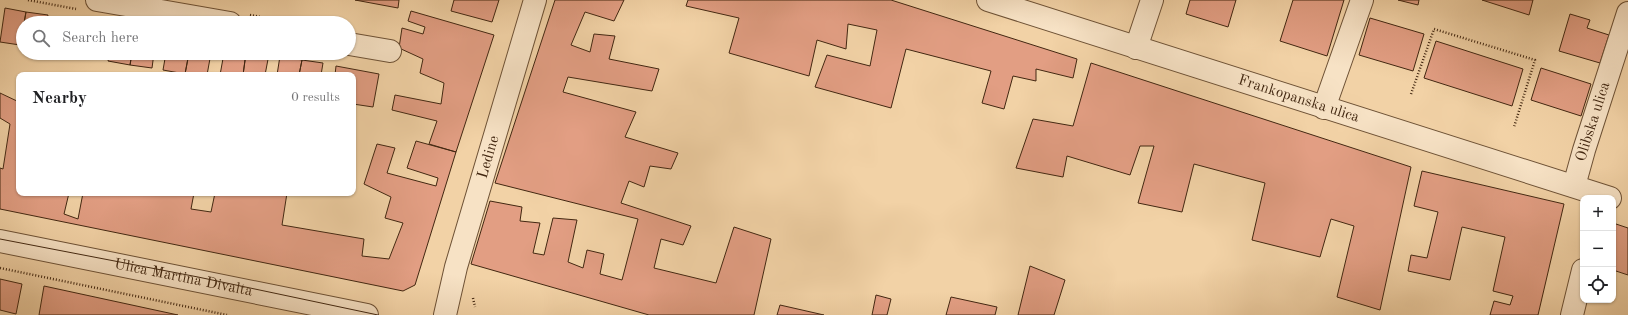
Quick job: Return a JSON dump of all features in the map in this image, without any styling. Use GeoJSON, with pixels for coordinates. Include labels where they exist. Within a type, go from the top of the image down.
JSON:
{"type":"FeatureCollection","features":[{"type":"Feature","properties":{"kind":"street"},"geometry":{"type":"LineString","coordinates":[[97,0],[190,16]]}},
{"type":"Feature","properties":{"kind":"street","name":"Ledine"},"geometry":{"type":"LineString","coordinates":[[445,315],[456,267],[535,0]]}},
{"type":"Feature","properties":{"kind":"street","name":"Frankopanska ulica"},"geometry":{"type":"LineString","coordinates":[[988,0],[1600,195]]}},
{"type":"Feature","properties":{"kind":"street"},"geometry":{"type":"LineString","coordinates":[[1136,48],[1152,0]]}},
{"type":"Feature","properties":{"kind":"street"},"geometry":{"type":"LineString","coordinates":[[1324,108],[1362,0]]}},
{"type":"Feature","properties":{"kind":"street","name":"Olibska ulica"},"geometry":{"type":"LineString","coordinates":[[1574,186],[1628,13]]}},
{"type":"Feature","properties":{"kind":"street"},"geometry":{"type":"LineString","coordinates":[[356,45],[390,51]]}},
{"type":"Feature","properties":{"kind":"street","name":"Frankopanska ulica"},"geometry":{"type":"LineString","coordinates":[[1616,200],[1628,203]]}},
{"type":"Feature","properties":{"kind":"street","name":"Ulica Martina Divalta"},"geometry":{"type":"LineString","coordinates":[[0,241],[367,315]]}},
{"type":"Feature","properties":{"kind":"street"},"geometry":{"type":"LineString","coordinates":[[1572,315],[1580,282]]}},
{"type":"Feature","properties":{"kind":"path"},"geometry":{"type":"LineString","coordinates":[[1411,94],[1434,29],[1535,60],[1514,127]]}},
{"type":"Feature","properties":{"kind":"path"},"geometry":{"type":"LineString","coordinates":[[0,268],[227,315]]}},
{"type":"Feature","properties":{"kind":"building"},"geometry":{"type":"Polygon","coordinates":[[[355,0],[399,0],[398,8],[355,0]]]}},
{"type":"Feature","properties":{"kind":"building"},"geometry":{"type":"Polygon","coordinates":[[[454,0],[499,0],[492,22],[451,11],[454,0]]]}},
{"type":"Feature","properties":{"kind":"building"},"geometry":{"type":"Polygon","coordinates":[[[555,0],[624,0],[614,21],[585,12],[571,45],[590,52],[594,34],[615,36],[609,59],[659,69],[652,91],[568,77],[563,92],[636,112],[625,137],[678,153],[671,169],[650,166],[644,187],[629,181],[621,203],[691,226],[683,245],[661,239],[654,268],[716,283],[734,227],[771,239],[754,315],[649,315],[471,264],[490,201],[522,207],[520,221],[540,223],[533,253],[544,255],[553,218],[577,220],[568,262],[583,268],[587,250],[604,254],[600,274],[622,280],[638,219],[495,183],[555,0]]]}},
{"type":"Feature","properties":{"kind":"building"},"geometry":{"type":"Polygon","coordinates":[[[688,0],[891,0],[1077,59],[1073,78],[1036,69],[1036,81],[1013,76],[1004,109],[982,103],[991,71],[906,49],[891,108],[815,87],[827,55],[870,66],[877,30],[848,24],[846,49],[817,40],[809,76],[729,53],[739,18],[686,6],[688,0]]]}},
{"type":"Feature","properties":{"kind":"building"},"geometry":{"type":"Polygon","coordinates":[[[1190,0],[1236,0],[1228,27],[1186,14],[1190,0]]]}},
{"type":"Feature","properties":{"kind":"building"},"geometry":{"type":"Polygon","coordinates":[[[1293,0],[1344,0],[1327,56],[1280,41],[1293,0]]]}},
{"type":"Feature","properties":{"kind":"building"},"geometry":{"type":"Polygon","coordinates":[[[1398,0],[1419,0],[1418,5],[1398,0]]]}},
{"type":"Feature","properties":{"kind":"building"},"geometry":{"type":"Polygon","coordinates":[[[1482,0],[1533,0],[1529,15],[1482,0]]]}},
{"type":"Feature","properties":{"kind":"building"},"geometry":{"type":"Polygon","coordinates":[[[5,8],[26,12],[25,16],[16,16],[16,44],[0,42],[5,8]]]}},
{"type":"Feature","properties":{"kind":"building"},"geometry":{"type":"Polygon","coordinates":[[[411,11],[494,35],[456,152],[429,144],[437,121],[392,110],[395,95],[441,104],[444,83],[420,73],[423,59],[399,48],[402,28],[423,34],[425,27],[408,21],[411,11]]]}},
{"type":"Feature","properties":{"kind":"building"},"geometry":{"type":"Polygon","coordinates":[[[26,12],[48,15],[48,16],[25,16],[26,12]]]}},
{"type":"Feature","properties":{"kind":"building"},"geometry":{"type":"Polygon","coordinates":[[[1570,14],[1590,20],[1587,28],[1609,35],[1600,63],[1559,51],[1570,14]]]}},
{"type":"Feature","properties":{"kind":"building"},"geometry":{"type":"Polygon","coordinates":[[[1370,18],[1424,34],[1413,71],[1359,55],[1370,18]]]}},
{"type":"Feature","properties":{"kind":"building"},"geometry":{"type":"Polygon","coordinates":[[[1436,41],[1523,69],[1512,106],[1424,78],[1436,41]]]}},
{"type":"Feature","properties":{"kind":"building"},"geometry":{"type":"Polygon","coordinates":[[[108,60],[131,60],[130,65],[108,60]]]}},
{"type":"Feature","properties":{"kind":"building"},"geometry":{"type":"Polygon","coordinates":[[[131,60],[153,60],[152,68],[130,65],[131,60]]]}},
{"type":"Feature","properties":{"kind":"building"},"geometry":{"type":"Polygon","coordinates":[[[165,60],[188,60],[185,72],[163,70],[165,60]]]}},
{"type":"Feature","properties":{"kind":"building"},"geometry":{"type":"Polygon","coordinates":[[[188,60],[210,60],[208,72],[185,72],[188,60]]]}},
{"type":"Feature","properties":{"kind":"building"},"geometry":{"type":"Polygon","coordinates":[[[223,60],[245,60],[243,72],[221,72],[223,60]]]}},
{"type":"Feature","properties":{"kind":"building"},"geometry":{"type":"Polygon","coordinates":[[[245,60],[268,60],[266,72],[243,72],[245,60]]]}},
{"type":"Feature","properties":{"kind":"building"},"geometry":{"type":"Polygon","coordinates":[[[279,60],[302,60],[300,72],[277,72],[279,60]]]}},
{"type":"Feature","properties":{"kind":"building"},"geometry":{"type":"Polygon","coordinates":[[[302,60],[323,63],[322,72],[300,72],[302,60]]]}},
{"type":"Feature","properties":{"kind":"building"},"geometry":{"type":"Polygon","coordinates":[[[1091,63],[1411,167],[1380,310],[1337,297],[1354,226],[1331,219],[1320,257],[1252,240],[1265,183],[1194,164],[1182,212],[1138,203],[1154,146],[1140,146],[1130,175],[1067,156],[1063,177],[1016,168],[1033,119],[1073,126],[1091,63]]]}},
{"type":"Feature","properties":{"kind":"building"},"geometry":{"type":"Polygon","coordinates":[[[336,66],[379,74],[373,107],[356,104],[356,72],[335,72],[336,66]]]}},
{"type":"Feature","properties":{"kind":"building"},"geometry":{"type":"Polygon","coordinates":[[[1541,68],[1591,84],[1581,116],[1531,100],[1541,68]]]}},
{"type":"Feature","properties":{"kind":"building"},"geometry":{"type":"Polygon","coordinates":[[[0,93],[16,101],[16,196],[68,196],[64,214],[78,219],[82,196],[193,196],[191,209],[211,212],[214,196],[287,196],[282,225],[364,239],[362,256],[389,259],[403,223],[385,218],[391,197],[364,184],[377,144],[395,148],[387,173],[436,186],[438,178],[407,168],[416,141],[456,152],[415,285],[403,291],[0,209],[0,168],[3,169],[10,124],[0,118],[0,93]]]}},
{"type":"Feature","properties":{"kind":"building"},"geometry":{"type":"Polygon","coordinates":[[[1422,171],[1564,204],[1538,315],[1490,315],[1494,301],[1510,305],[1513,296],[1493,291],[1505,237],[1462,227],[1450,280],[1408,271],[1411,255],[1427,258],[1438,212],[1414,206],[1422,171]]]}},
{"type":"Feature","properties":{"kind":"building"},"geometry":{"type":"Polygon","coordinates":[[[1616,224],[1628,228],[1628,275],[1616,271],[1616,224]]]}},
{"type":"Feature","properties":{"kind":"building"},"geometry":{"type":"Polygon","coordinates":[[[1030,266],[1065,280],[1054,315],[1018,315],[1030,266]]]}},
{"type":"Feature","properties":{"kind":"building"},"geometry":{"type":"Polygon","coordinates":[[[0,279],[22,284],[16,314],[0,310],[0,279]]]}},
{"type":"Feature","properties":{"kind":"building"},"geometry":{"type":"Polygon","coordinates":[[[44,286],[178,315],[39,315],[44,286]]]}},
{"type":"Feature","properties":{"kind":"building"},"geometry":{"type":"Polygon","coordinates":[[[876,295],[891,299],[887,315],[872,315],[876,295]]]}},
{"type":"Feature","properties":{"kind":"building"},"geometry":{"type":"Polygon","coordinates":[[[951,297],[997,307],[995,315],[946,315],[951,297]]]}},
{"type":"Feature","properties":{"kind":"building"},"geometry":{"type":"Polygon","coordinates":[[[780,305],[824,315],[777,315],[780,305]]]}},
{"type":"Feature","properties":{"kind":"tram line"},"geometry":{"type":"LineString","coordinates":[[0,239],[198,277],[378,315]]}}]}
